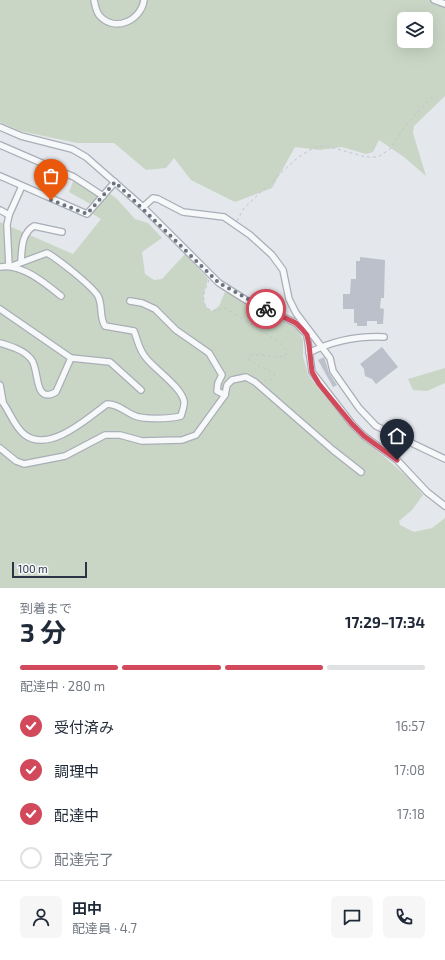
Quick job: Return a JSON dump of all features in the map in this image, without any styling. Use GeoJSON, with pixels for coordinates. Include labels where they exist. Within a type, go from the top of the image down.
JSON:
{"type":"FeatureCollection","features":[{"type":"Feature","properties":{"kind":"street"},"geometry":{"type":"LineString","coordinates":[[94,0],[98,15],[109,22],[121,24],[129,22],[138,15],[144,0]]}},
{"type":"Feature","properties":{"kind":"street"},"geometry":{"type":"LineString","coordinates":[[434,0],[445,4]]}},
{"type":"Feature","properties":{"kind":"street"},"geometry":{"type":"LineString","coordinates":[[0,127],[21,136],[72,149],[86,156],[115,182],[211,276],[226,288],[296,323],[307,335],[312,372],[352,424],[364,436],[397,460],[426,492],[445,506]]}},
{"type":"Feature","properties":{"kind":"street"},"geometry":{"type":"LineString","coordinates":[[0,145],[74,177],[103,196]]}},
{"type":"Feature","properties":{"kind":"street"},"geometry":{"type":"LineString","coordinates":[[0,176],[87,214],[115,182]]}},
{"type":"Feature","properties":{"kind":"street"},"geometry":{"type":"LineString","coordinates":[[11,266],[7,225],[9,214],[22,186]]}},
{"type":"Feature","properties":{"kind":"street"},"geometry":{"type":"LineString","coordinates":[[142,208],[153,198],[158,199],[183,212],[224,217],[250,235],[278,262],[283,270],[289,299],[296,313],[330,358],[334,371],[344,388],[376,426],[445,459]]}},
{"type":"Feature","properties":{"kind":"street"},"geometry":{"type":"LineString","coordinates":[[0,210],[9,214]]}},
{"type":"Feature","properties":{"kind":"street"},"geometry":{"type":"LineString","coordinates":[[21,262],[22,246],[28,229],[34,226],[62,232]]}},
{"type":"Feature","properties":{"kind":"street"},"geometry":{"type":"LineString","coordinates":[[0,267],[11,266],[47,253],[58,259],[98,295],[102,321],[105,326],[134,331],[140,349],[147,359],[171,382],[184,401],[184,409],[181,416],[174,418],[148,417],[134,416],[114,404],[107,404],[60,436],[44,439],[25,435],[13,421],[2,401],[0,385]]}},
{"type":"Feature","properties":{"kind":"street"},"geometry":{"type":"LineString","coordinates":[[11,266],[46,283],[61,296]]}},
{"type":"Feature","properties":{"kind":"street"},"geometry":{"type":"LineString","coordinates":[[130,301],[142,303],[155,309],[176,330],[209,353],[222,375],[218,383],[217,390],[226,395]]}},
{"type":"Feature","properties":{"kind":"street"},"geometry":{"type":"LineString","coordinates":[[0,309],[71,358],[110,362],[141,390]]}},
{"type":"Feature","properties":{"kind":"street"},"geometry":{"type":"LineString","coordinates":[[309,354],[321,347],[355,338],[384,337]]}},
{"type":"Feature","properties":{"kind":"street"},"geometry":{"type":"LineString","coordinates":[[0,343],[25,354],[32,360],[39,390],[44,394],[51,395],[56,392],[71,358]]}},
{"type":"Feature","properties":{"kind":"street"},"geometry":{"type":"LineString","coordinates":[[0,448],[16,462],[24,464],[65,456],[106,435],[120,435],[142,440],[182,440],[196,435],[226,395],[227,385],[232,380],[246,377],[255,382],[333,450],[361,472]]}},
{"type":"Feature","properties":{"kind":"path"},"geometry":{"type":"LineString","coordinates":[[235,224],[244,208],[296,159],[316,147],[326,146],[366,157],[378,157],[390,149],[406,126],[435,93]]}},
{"type":"Feature","properties":{"kind":"path"},"geometry":{"type":"LineString","coordinates":[[211,276],[203,295],[203,304],[208,309],[217,311],[224,308],[279,342],[286,349],[286,355],[281,357],[258,354],[249,356],[249,360],[254,365],[272,372],[275,375],[272,379],[255,382]]}},
{"type":"Feature","properties":{"kind":"green space"},"geometry":{"type":"Polygon","coordinates":[[[0,0],[445,0],[445,96],[414,126],[413,133],[426,176],[404,157],[379,140],[373,152],[366,154],[342,147],[320,150],[295,147],[272,188],[235,202],[191,180],[174,158],[166,168],[146,170],[114,143],[77,143],[20,131],[0,122],[0,0]]]}},
{"type":"Feature","properties":{"kind":"green space"},"geometry":{"type":"Polygon","coordinates":[[[74,179],[105,197],[109,193],[117,199],[135,219],[148,223],[162,238],[142,252],[145,274],[154,280],[162,279],[185,254],[208,279],[204,292],[204,301],[205,305],[212,311],[219,306],[225,292],[296,326],[303,340],[303,356],[308,375],[353,430],[411,480],[423,495],[412,510],[399,521],[400,525],[414,532],[432,528],[445,518],[445,588],[0,588],[0,222],[73,254],[101,219],[91,213],[96,207],[69,192],[74,179]]]}},
{"type":"Feature","properties":{"kind":"green space"},"geometry":{"type":"Polygon","coordinates":[[[445,368],[445,383],[427,391],[413,390],[408,379],[445,368]]]}},
{"type":"Feature","properties":{"kind":"building"},"geometry":{"type":"Polygon","coordinates":[[[360,257],[385,260],[384,298],[381,298],[380,308],[384,309],[383,324],[377,324],[377,321],[367,321],[367,326],[357,326],[357,323],[354,323],[354,309],[343,309],[343,294],[350,294],[351,279],[356,279],[356,261],[360,261],[360,257]]]}},
{"type":"Feature","properties":{"kind":"building"},"geometry":{"type":"Polygon","coordinates":[[[382,347],[398,367],[376,384],[372,379],[365,376],[364,369],[360,364],[382,347]]]}},
{"type":"Feature","properties":{"kind":"building"},"geometry":{"type":"Polygon","coordinates":[[[324,357],[329,373],[337,385],[333,387],[318,360],[324,357]]]}},
{"type":"Feature","properties":{"kind":"way so far"},"geometry":{"type":"LineString","coordinates":[[51,200],[87,214],[115,182],[156,220],[219,283],[246,300],[266,309]]}},
{"type":"Feature","properties":{"kind":"route"},"geometry":{"type":"LineString","coordinates":[[266,309],[296,323],[302,329],[307,335],[312,372],[319,384],[352,424],[364,436],[397,460]]}}]}
